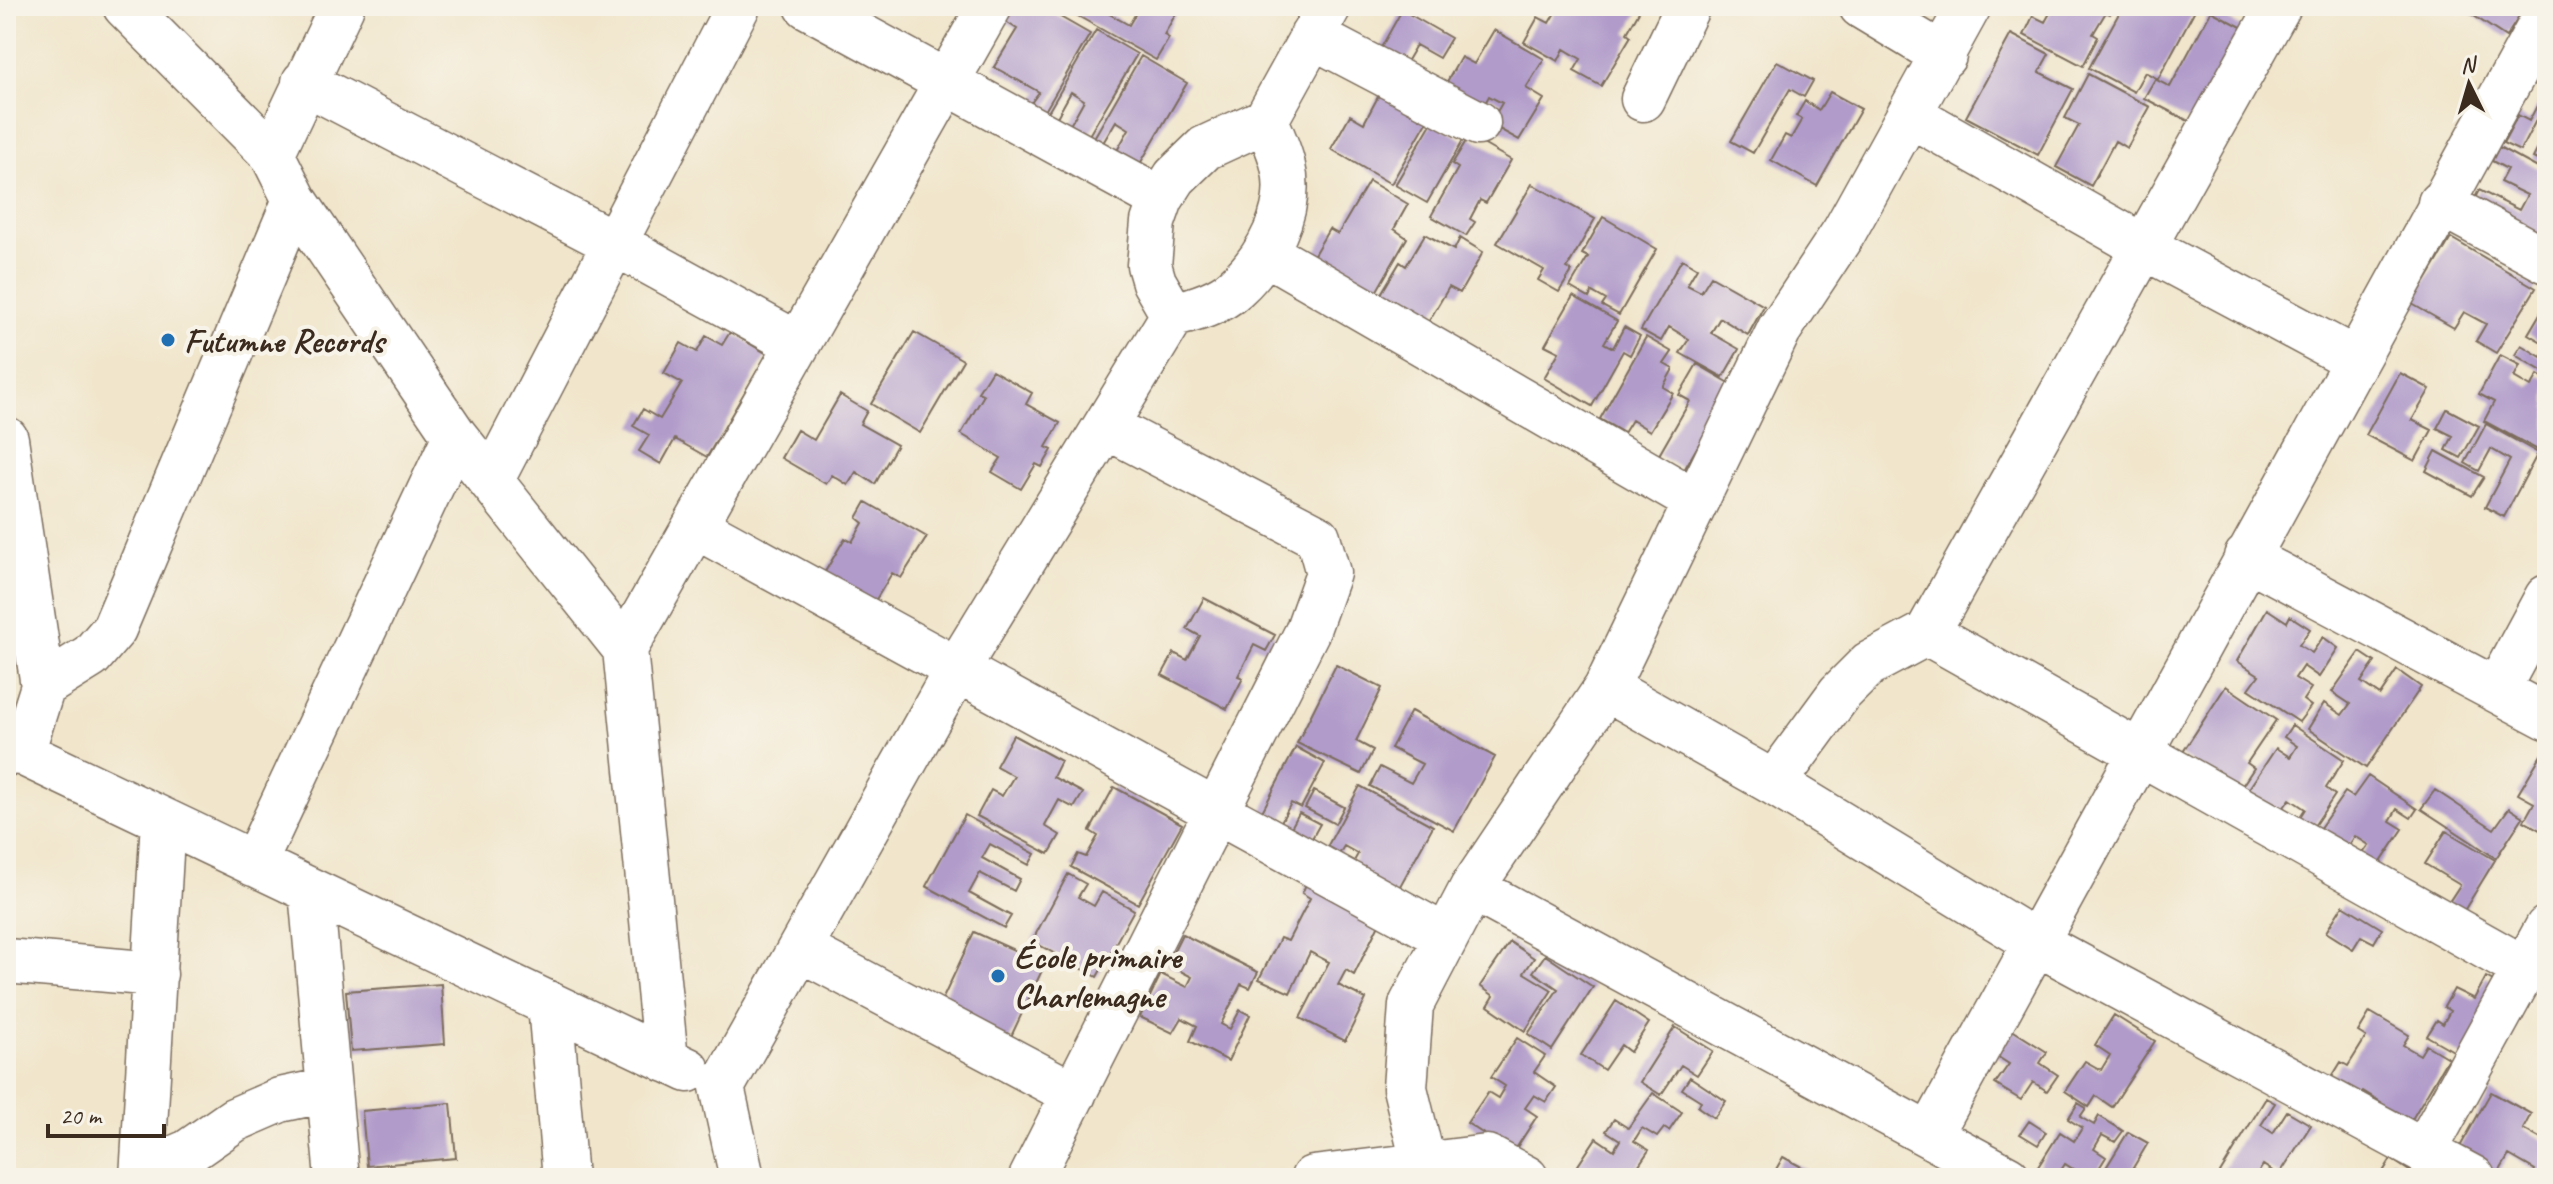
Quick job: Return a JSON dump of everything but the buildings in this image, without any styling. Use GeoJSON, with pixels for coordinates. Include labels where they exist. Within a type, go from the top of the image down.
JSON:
{"type":"FeatureCollection","features":[{"type":"Feature","properties":{"kind":"street"},"geometry":{"type":"LineString","coordinates":[[125,6],[272,154],[295,200],[455,436],[625,649],[666,1060]]}},
{"type":"Feature","properties":{"kind":"street"},"geometry":{"type":"LineString","coordinates":[[272,154],[342,6]]}},
{"type":"Feature","properties":{"kind":"street"},"geometry":{"type":"LineString","coordinates":[[491,481],[738,6]]}},
{"type":"Feature","properties":{"kind":"street"},"geometry":{"type":"LineString","coordinates":[[807,6],[1161,199]]}},
{"type":"Feature","properties":{"kind":"street"},"geometry":{"type":"LineString","coordinates":[[625,649],[990,6]]}},
{"type":"Feature","properties":{"kind":"street"},"geometry":{"type":"LineString","coordinates":[[1643,99],[1688,6]]}},
{"type":"Feature","properties":{"kind":"street"},"geometry":{"type":"LineString","coordinates":[[1861,6],[1944,56]]}},
{"type":"Feature","properties":{"kind":"street"},"geometry":{"type":"LineString","coordinates":[[1425,1171],[1405,1088],[1411,1005],[1472,888],[1606,688],[1779,330],[1844,232],[1969,6]]}},
{"type":"Feature","properties":{"kind":"street"},"geometry":{"type":"LineString","coordinates":[[1774,783],[1849,683],[1869,664],[1927,633],[2144,247],[2263,11]]}},
{"type":"Feature","properties":{"kind":"street"},"geometry":{"type":"LineString","coordinates":[[1930,1135],[2547,13]]}},
{"type":"Feature","properties":{"kind":"street"},"geometry":{"type":"LineString","coordinates":[[1173,315],[1154,282],[1149,265],[1153,222],[1161,199],[1175,177],[1205,148],[1266,120],[1320,21],[1478,123]]}},
{"type":"Feature","properties":{"kind":"street"},"geometry":{"type":"LineString","coordinates":[[304,82],[616,244],[798,344]]}},
{"type":"Feature","properties":{"kind":"street"},"geometry":{"type":"LineString","coordinates":[[1909,114],[2144,247],[2354,359]]}},
{"type":"Feature","properties":{"kind":"street"},"geometry":{"type":"LineString","coordinates":[[742,1178],[722,1087],[957,669],[1173,315],[1198,309],[1234,290],[1266,253],[1286,189],[1284,167],[1266,120]]}},
{"type":"Feature","properties":{"kind":"street"},"geometry":{"type":"LineString","coordinates":[[43,686],[91,656],[114,629],[295,200]]}},
{"type":"Feature","properties":{"kind":"street"},"geometry":{"type":"LineString","coordinates":[[2440,203],[2547,261]]}},
{"type":"Feature","properties":{"kind":"street"},"geometry":{"type":"LineString","coordinates":[[1266,253],[1695,501]]}},
{"type":"Feature","properties":{"kind":"street"},"geometry":{"type":"LineString","coordinates":[[1031,1178],[1307,632],[1328,573],[1325,553],[1318,537],[1107,427]]}},
{"type":"Feature","properties":{"kind":"street"},"geometry":{"type":"LineString","coordinates":[[254,864],[455,436]]}},
{"type":"Feature","properties":{"kind":"street"},"geometry":{"type":"LineString","coordinates":[[6,439],[43,686],[14,752],[722,1087]]}},
{"type":"Feature","properties":{"kind":"street"},"geometry":{"type":"LineString","coordinates":[[695,526],[1446,937]]}},
{"type":"Feature","properties":{"kind":"street"},"geometry":{"type":"LineString","coordinates":[[2246,557],[2547,717]]}},
{"type":"Feature","properties":{"kind":"street"},"geometry":{"type":"LineString","coordinates":[[2497,690],[2547,597]]}},
{"type":"Feature","properties":{"kind":"street"},"geometry":{"type":"LineString","coordinates":[[1927,633],[2525,969]]}},
{"type":"Feature","properties":{"kind":"street"},"geometry":{"type":"LineString","coordinates":[[1606,688],[1774,783],[2035,942],[2473,1178]]}},
{"type":"Feature","properties":{"kind":"street"},"geometry":{"type":"LineString","coordinates":[[142,1175],[163,820]]}},
{"type":"Feature","properties":{"kind":"street"},"geometry":{"type":"LineString","coordinates":[[1472,888],[2008,1178]]}},
{"type":"Feature","properties":{"kind":"street"},"geometry":{"type":"LineString","coordinates":[[311,891],[337,1178]]}},
{"type":"Feature","properties":{"kind":"street"},"geometry":{"type":"LineString","coordinates":[[2424,1152],[2547,928]]}},
{"type":"Feature","properties":{"kind":"street"},"geometry":{"type":"LineString","coordinates":[[800,949],[1074,1094]]}},
{"type":"Feature","properties":{"kind":"street"},"geometry":{"type":"LineString","coordinates":[[6,961],[155,974]]}},
{"type":"Feature","properties":{"kind":"street"},"geometry":{"type":"LineString","coordinates":[[550,1005],[565,1178]]}},
{"type":"Feature","properties":{"kind":"street"},"geometry":{"type":"LineString","coordinates":[[142,1175],[188,1152],[234,1120],[280,1100],[327,1090]]}},
{"type":"Feature","properties":{"kind":"street"},"geometry":{"type":"LineString","coordinates":[[1313,1178],[1425,1171],[1487,1157],[1526,1178]]}},
{"type":"Feature","properties":{"kind":"place","name":"Futumne Records"},"geometry":{"type":"Point","coordinates":[168,340]}},
{"type":"Feature","properties":{"kind":"place","name":"École primaire Charlemagne"},"geometry":{"type":"Point","coordinates":[998,976]}}]}
